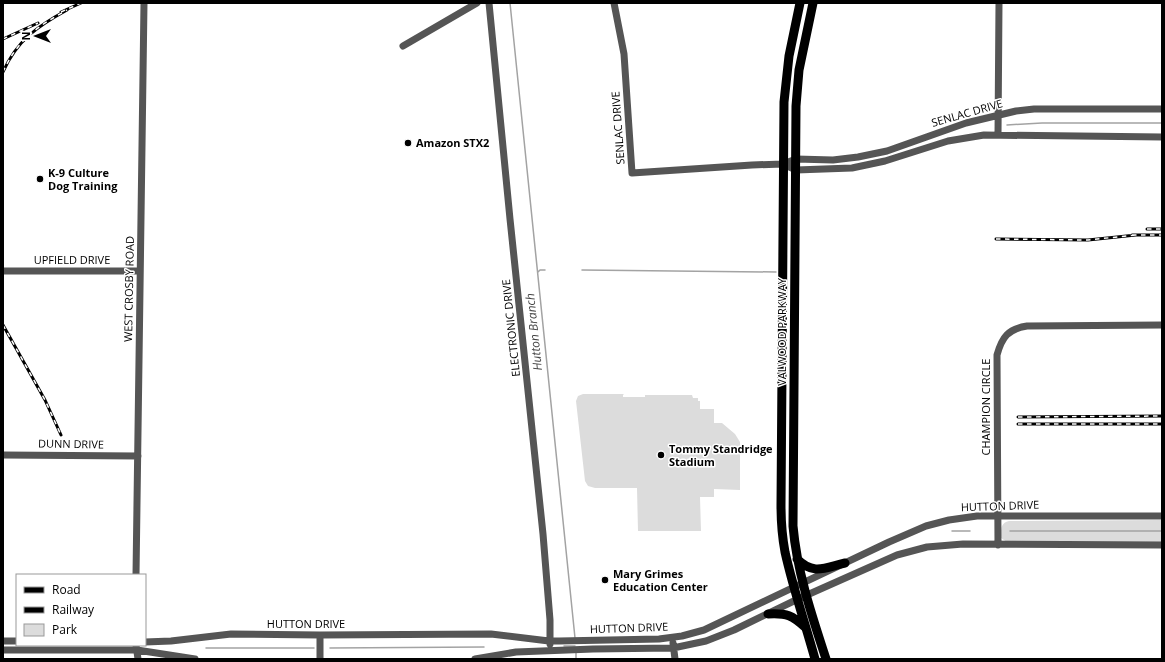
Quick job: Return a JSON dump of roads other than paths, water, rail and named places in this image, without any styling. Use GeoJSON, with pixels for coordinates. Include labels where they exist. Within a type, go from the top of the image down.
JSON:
{"type":"FeatureCollection","features":[{"type":"Feature","properties":{"kind":"main road","name":"VALWOOD PARKWAY"},"geometry":{"type":"LineString","coordinates":[[800,3],[786,78],[784,102],[781,505],[785,550],[794,587],[802,598],[826,659]]}},
{"type":"Feature","properties":{"kind":"main road","name":"VALWOOD PARKWAY"},"geometry":{"type":"LineString","coordinates":[[813,3],[801,59],[796,106],[793,526],[797,558],[803,583],[802,598],[806,629],[815,659]]}},
{"type":"Feature","properties":{"kind":"main road"},"geometry":{"type":"LineString","coordinates":[[786,78],[798,79]]}},
{"type":"Feature","properties":{"kind":"main road"},"geometry":{"type":"LineString","coordinates":[[782,281],[794,281]]}},
{"type":"Feature","properties":{"kind":"main road"},"geometry":{"type":"LineString","coordinates":[[781,429],[793,429]]}},
{"type":"Feature","properties":{"kind":"main road"},"geometry":{"type":"LineString","coordinates":[[797,558],[801,563],[809,568],[817,569],[845,563]]}},
{"type":"Feature","properties":{"kind":"main road"},"geometry":{"type":"LineString","coordinates":[[768,614],[779,613],[789,615],[797,620],[806,629]]}},
{"type":"Feature","properties":{"kind":"street","name":"WEST CROSBY ROAD"},"geometry":{"type":"LineString","coordinates":[[136,574],[144,3]]}},
{"type":"Feature","properties":{"kind":"street"},"geometry":{"type":"LineString","coordinates":[[403,46],[476,3]]}},
{"type":"Feature","properties":{"kind":"street","name":"ELECTRONIC DRIVE"},"geometry":{"type":"LineString","coordinates":[[489,3],[543,534],[550,620],[550,650]]}},
{"type":"Feature","properties":{"kind":"street","name":"SENLAC DRIVE"},"geometry":{"type":"LineString","coordinates":[[614,3],[624,54],[632,173],[758,164],[783,164],[796,159],[833,160],[858,157],[887,150],[966,123],[1016,111],[1034,109],[1162,109]]}},
{"type":"Feature","properties":{"kind":"street"},"geometry":{"type":"LineString","coordinates":[[998,135],[999,3]]}},
{"type":"Feature","properties":{"kind":"street","name":"SENLAC DRIVE"},"geometry":{"type":"LineString","coordinates":[[783,164],[796,170],[852,168],[890,160],[948,141],[984,135],[1162,137]]}},
{"type":"Feature","properties":{"kind":"street"},"geometry":{"type":"LineString","coordinates":[[887,150],[890,160]]}},
{"type":"Feature","properties":{"kind":"street","name":"UPFIELD DRIVE"},"geometry":{"type":"LineString","coordinates":[[3,271],[140,271]]}},
{"type":"Feature","properties":{"kind":"street","name":"CHAMPION CIRCLE"},"geometry":{"type":"LineString","coordinates":[[998,545],[997,355],[1000,343],[1006,334],[1018,327],[1027,326],[1162,326]]}},
{"type":"Feature","properties":{"kind":"street","name":"DUNN DRIVE"},"geometry":{"type":"LineString","coordinates":[[3,455],[138,456]]}},
{"type":"Feature","properties":{"kind":"street","name":"HUTTON DRIVE"},"geometry":{"type":"LineString","coordinates":[[146,642],[171,641],[231,634],[491,634],[550,641],[672,638],[704,630],[926,526],[949,520],[970,517],[997,516],[1162,516]]}},
{"type":"Feature","properties":{"kind":"street","name":"HUTTON DRIVE"},"geometry":{"type":"LineString","coordinates":[[475,659],[516,652],[550,650],[673,648],[706,641],[734,630],[897,555],[927,548],[963,544],[1162,545]]}},
{"type":"Feature","properties":{"kind":"street"},"geometry":{"type":"LineString","coordinates":[[320,635],[320,659]]}},
{"type":"Feature","properties":{"kind":"street"},"geometry":{"type":"LineString","coordinates":[[672,638],[675,659]]}},
{"type":"Feature","properties":{"kind":"street"},"geometry":{"type":"LineString","coordinates":[[3,641],[16,641]]}},
{"type":"Feature","properties":{"kind":"street"},"geometry":{"type":"LineString","coordinates":[[3,650],[51,647],[137,647],[195,659]]}},
{"type":"Feature","properties":{"kind":"street"},"geometry":{"type":"LineString","coordinates":[[137,647],[138,659]]}},
{"type":"Feature","properties":{"kind":"waterway","name":"Hutton Branch"},"geometry":{"type":"LineString","coordinates":[[510,3],[575,638]]}},
{"type":"Feature","properties":{"kind":"waterway"},"geometry":{"type":"LineString","coordinates":[[1007,125],[1042,123],[1162,123]]}},
{"type":"Feature","properties":{"kind":"waterway","name":"Hutton Branch"},"geometry":{"type":"LineString","coordinates":[[538,272],[540,270],[545,270]]}},
{"type":"Feature","properties":{"kind":"waterway"},"geometry":{"type":"LineString","coordinates":[[582,270],[776,272]]}},
{"type":"Feature","properties":{"kind":"waterway"},"geometry":{"type":"LineString","coordinates":[[952,531],[970,531]]}},
{"type":"Feature","properties":{"kind":"waterway"},"geometry":{"type":"LineString","coordinates":[[1010,531],[1162,531]]}},
{"type":"Feature","properties":{"kind":"waterway"},"geometry":{"type":"LineString","coordinates":[[564,646],[575,646]]}},
{"type":"Feature","properties":{"kind":"waterway"},"geometry":{"type":"LineString","coordinates":[[330,648],[484,647]]}},
{"type":"Feature","properties":{"kind":"waterway"},"geometry":{"type":"LineString","coordinates":[[206,648],[314,648]]}},
{"type":"Feature","properties":{"kind":"waterway","name":"Hutton Branch"},"geometry":{"type":"LineString","coordinates":[[576,652],[576,659]]}},
{"type":"Feature","properties":{"kind":"railway"},"geometry":{"type":"LineString","coordinates":[[61,12],[81,3]]}},
{"type":"Feature","properties":{"kind":"railway"},"geometry":{"type":"LineString","coordinates":[[3,72],[15,51],[29,35],[67,10]]}},
{"type":"Feature","properties":{"kind":"railway"},"geometry":{"type":"LineString","coordinates":[[3,39],[38,23]]}},
{"type":"Feature","properties":{"kind":"railway"},"geometry":{"type":"LineString","coordinates":[[1147,229],[1162,229]]}},
{"type":"Feature","properties":{"kind":"railway"},"geometry":{"type":"LineString","coordinates":[[1132,235],[1162,235]]}},
{"type":"Feature","properties":{"kind":"railway"},"geometry":{"type":"LineString","coordinates":[[996,239],[1088,240],[1136,235]]}},
{"type":"Feature","properties":{"kind":"railway"},"geometry":{"type":"LineString","coordinates":[[3,325],[45,400],[61,435]]}},
{"type":"Feature","properties":{"kind":"railway"},"geometry":{"type":"LineString","coordinates":[[1018,417],[1162,416]]}},
{"type":"Feature","properties":{"kind":"railway"},"geometry":{"type":"LineString","coordinates":[[1018,424],[1162,424]]}},
{"type":"Feature","properties":{"kind":"place","name":"Amazon STX2"},"geometry":{"type":"Point","coordinates":[408,143]}},
{"type":"Feature","properties":{"kind":"place","name":"K-9 Culture Dog Training"},"geometry":{"type":"Point","coordinates":[40,179]}},
{"type":"Feature","properties":{"kind":"place","name":"Tommy Standridge Stadium"},"geometry":{"type":"Point","coordinates":[661,455]}},
{"type":"Feature","properties":{"kind":"place","name":"Mary Grimes Education Center"},"geometry":{"type":"Point","coordinates":[605,580]}}]}
